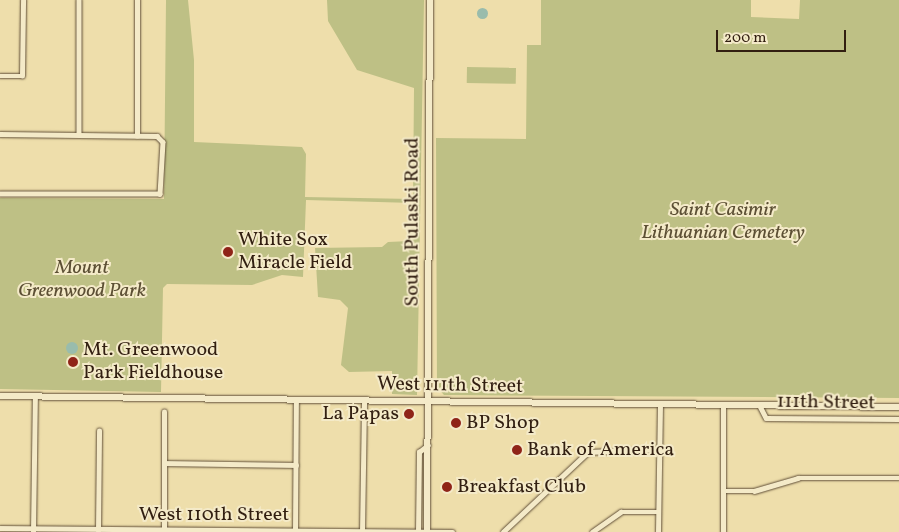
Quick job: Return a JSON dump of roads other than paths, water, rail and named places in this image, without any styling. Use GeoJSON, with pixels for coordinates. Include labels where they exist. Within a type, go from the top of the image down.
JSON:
{"type":"FeatureCollection","features":[{"type":"Feature","properties":{"kind":"main road","name":"South Pulaski Road"},"geometry":{"type":"LineString","coordinates":[[427,532],[430,0]]}},
{"type":"Feature","properties":{"kind":"main road","name":"West 111th Street"},"geometry":{"type":"LineString","coordinates":[[0,396],[660,406],[899,407]]}},
{"type":"Feature","properties":{"kind":"street"},"geometry":{"type":"LineString","coordinates":[[0,76],[22,76],[23,0]]}},
{"type":"Feature","properties":{"kind":"street"},"geometry":{"type":"LineString","coordinates":[[79,0],[79,134]]}},
{"type":"Feature","properties":{"kind":"street"},"geometry":{"type":"LineString","coordinates":[[137,0],[137,136]]}},
{"type":"Feature","properties":{"kind":"street"},"geometry":{"type":"LineString","coordinates":[[0,134],[79,134],[161,138],[161,193],[0,194]]}},
{"type":"Feature","properties":{"kind":"street"},"geometry":{"type":"LineString","coordinates":[[33,530],[35,396]]}},
{"type":"Feature","properties":{"kind":"street"},"geometry":{"type":"LineString","coordinates":[[295,531],[296,400]]}},
{"type":"Feature","properties":{"kind":"street"},"geometry":{"type":"LineString","coordinates":[[362,531],[364,401]]}},
{"type":"Feature","properties":{"kind":"street"},"geometry":{"type":"LineString","coordinates":[[658,532],[660,406]]}},
{"type":"Feature","properties":{"kind":"street"},"geometry":{"type":"LineString","coordinates":[[723,406],[723,532]]}},
{"type":"Feature","properties":{"kind":"street","name":"111th Street"},"geometry":{"type":"LineString","coordinates":[[760,406],[766,418],[899,420]]}},
{"type":"Feature","properties":{"kind":"street"},"geometry":{"type":"LineString","coordinates":[[164,412],[164,531]]}},
{"type":"Feature","properties":{"kind":"street"},"geometry":{"type":"LineString","coordinates":[[98,531],[99,431]]}},
{"type":"Feature","properties":{"kind":"street","name":"South Pulaski Road"},"geometry":{"type":"LineString","coordinates":[[418,532],[419,452],[428,445]]}},
{"type":"Feature","properties":{"kind":"street"},"geometry":{"type":"LineString","coordinates":[[503,532],[588,452],[659,449]]}},
{"type":"Feature","properties":{"kind":"street"},"geometry":{"type":"LineString","coordinates":[[164,463],[296,465]]}},
{"type":"Feature","properties":{"kind":"street"},"geometry":{"type":"LineString","coordinates":[[723,491],[754,491],[798,478],[899,478]]}},
{"type":"Feature","properties":{"kind":"street"},"geometry":{"type":"LineString","coordinates":[[592,532],[622,512],[658,512]]}},
{"type":"Feature","properties":{"kind":"street","name":"West 110th Street"},"geometry":{"type":"LineString","coordinates":[[0,528],[98,531],[452,532]]}},
{"type":"Feature","properties":{"kind":"place","name":"White Sox Miracle Field"},"geometry":{"type":"Point","coordinates":[228,252]}},
{"type":"Feature","properties":{"kind":"place","name":"Mt. Greenwood Park Fieldhouse"},"geometry":{"type":"Point","coordinates":[73,362]}},
{"type":"Feature","properties":{"kind":"place","name":"La Papas"},"geometry":{"type":"Point","coordinates":[409,414]}},
{"type":"Feature","properties":{"kind":"place","name":"BP Shop"},"geometry":{"type":"Point","coordinates":[456,423]}},
{"type":"Feature","properties":{"kind":"place","name":"Bank of America"},"geometry":{"type":"Point","coordinates":[517,450]}},
{"type":"Feature","properties":{"kind":"place","name":"Breakfast Club"},"geometry":{"type":"Point","coordinates":[447,487]}},
{"type":"Feature","properties":{"kind":"park label","name":"Saint Casimir Lithuanian Cemetery"},"geometry":{"type":"Point","coordinates":[723,222]}},
{"type":"Feature","properties":{"kind":"park label","name":"Mount Greenwood Park"},"geometry":{"type":"Point","coordinates":[82,280]}}]}
